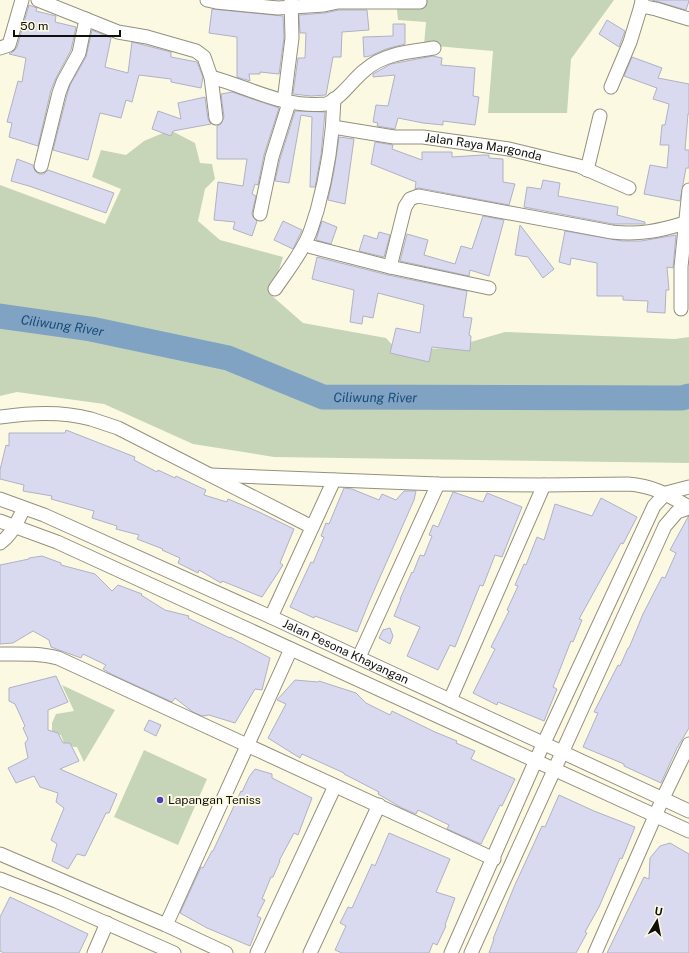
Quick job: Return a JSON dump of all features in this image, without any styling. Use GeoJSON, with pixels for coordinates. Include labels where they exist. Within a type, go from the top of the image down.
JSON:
{"type":"FeatureCollection","features":[{"type":"Feature","properties":{"kind":"street"},"geometry":{"type":"LineString","coordinates":[[0,48],[9,45],[22,0]]}},
{"type":"Feature","properties":{"kind":"street"},"geometry":{"type":"LineString","coordinates":[[38,0],[118,32],[147,37],[196,52],[204,57],[212,77],[216,118]]}},
{"type":"Feature","properties":{"kind":"street"},"geometry":{"type":"LineString","coordinates":[[206,0],[268,8],[291,4],[324,5],[338,2],[420,2]]}},
{"type":"Feature","properties":{"kind":"street"},"geometry":{"type":"LineString","coordinates":[[611,87],[630,42],[642,3],[689,19]]}},
{"type":"Feature","properties":{"kind":"street"},"geometry":{"type":"LineString","coordinates":[[260,214],[272,157],[286,102],[292,38],[291,4]]}},
{"type":"Feature","properties":{"kind":"street"},"geometry":{"type":"LineString","coordinates":[[41,166],[52,118],[63,82],[79,53],[86,19]]}},
{"type":"Feature","properties":{"kind":"street"},"geometry":{"type":"LineString","coordinates":[[212,77],[270,98],[286,102],[319,104],[330,102],[365,69],[375,62],[397,54],[434,48]]}},
{"type":"Feature","properties":{"kind":"street"},"geometry":{"type":"LineString","coordinates":[[275,289],[305,244],[312,225],[324,186],[333,127],[334,99]]}},
{"type":"Feature","properties":{"kind":"street"},"geometry":{"type":"LineString","coordinates":[[586,170],[600,116]]}},
{"type":"Feature","properties":{"kind":"street","name":"Jalan Raya Margonda"},"geometry":{"type":"LineString","coordinates":[[333,127],[394,137],[423,136],[510,149],[579,166],[629,188]]}},
{"type":"Feature","properties":{"kind":"street"},"geometry":{"type":"LineString","coordinates":[[682,309],[681,267],[687,223],[689,190]]}},
{"type":"Feature","properties":{"kind":"street"},"geometry":{"type":"LineString","coordinates":[[390,267],[405,206],[410,199],[418,196],[628,234],[651,232],[687,223]]}},
{"type":"Feature","properties":{"kind":"street"},"geometry":{"type":"LineString","coordinates":[[305,244],[390,267],[489,288]]}},
{"type":"Feature","properties":{"kind":"street"},"geometry":{"type":"LineString","coordinates":[[0,417],[25,414],[61,414],[90,419],[118,428],[312,527]]}},
{"type":"Feature","properties":{"kind":"street"},"geometry":{"type":"LineString","coordinates":[[210,475],[438,484],[628,484],[650,487],[666,493],[689,507]]}},
{"type":"Feature","properties":{"kind":"street"},"geometry":{"type":"LineString","coordinates":[[271,617],[334,480]]}},
{"type":"Feature","properties":{"kind":"street"},"geometry":{"type":"LineString","coordinates":[[359,657],[438,484]]}},
{"type":"Feature","properties":{"kind":"street"},"geometry":{"type":"LineString","coordinates":[[450,700],[544,485]]}},
{"type":"Feature","properties":{"kind":"street"},"geometry":{"type":"LineString","coordinates":[[451,953],[494,859],[536,760],[654,506],[666,493],[689,487]]}},
{"type":"Feature","properties":{"kind":"street","name":"Jalan Pesona Khayangan"},"geometry":{"type":"LineString","coordinates":[[0,499],[24,508],[271,617],[689,811]]}},
{"type":"Feature","properties":{"kind":"street"},"geometry":{"type":"LineString","coordinates":[[471,953],[666,526],[678,512],[689,507]]}},
{"type":"Feature","properties":{"kind":"street"},"geometry":{"type":"LineString","coordinates":[[0,543],[15,526],[24,508]]}},
{"type":"Feature","properties":{"kind":"street","name":"Jalan Pesona Khayangan"},"geometry":{"type":"LineString","coordinates":[[0,521],[56,542],[689,831]]}},
{"type":"Feature","properties":{"kind":"street"},"geometry":{"type":"LineString","coordinates":[[166,925],[291,649]]}},
{"type":"Feature","properties":{"kind":"street"},"geometry":{"type":"LineString","coordinates":[[0,654],[30,654],[58,658],[494,859]]}},
{"type":"Feature","properties":{"kind":"street"},"geometry":{"type":"LineString","coordinates":[[371,685],[379,667]]}},
{"type":"Feature","properties":{"kind":"street"},"geometry":{"type":"LineString","coordinates":[[596,953],[663,798],[689,744]]}},
{"type":"Feature","properties":{"kind":"street"},"geometry":{"type":"LineString","coordinates":[[258,953],[335,786]]}},
{"type":"Feature","properties":{"kind":"street"},"geometry":{"type":"LineString","coordinates":[[310,953],[379,805]]}},
{"type":"Feature","properties":{"kind":"street"},"geometry":{"type":"LineString","coordinates":[[0,854],[166,925],[226,953]]}},
{"type":"Feature","properties":{"kind":"street"},"geometry":{"type":"LineString","coordinates":[[0,879],[107,923],[174,953]]}},
{"type":"Feature","properties":{"kind":"street"},"geometry":{"type":"LineString","coordinates":[[94,953],[107,923]]}},
{"type":"Feature","properties":{"kind":"green space"},"geometry":{"type":"Polygon","coordinates":[[[396,0],[614,0],[571,59],[567,113],[488,113],[493,51],[424,45],[426,22],[398,20],[396,0]]]}},
{"type":"Feature","properties":{"kind":"green space"},"geometry":{"type":"Polygon","coordinates":[[[170,130],[195,143],[200,163],[212,164],[215,179],[205,189],[198,221],[220,240],[283,257],[271,295],[303,323],[386,338],[397,350],[450,348],[505,332],[675,339],[689,337],[689,463],[274,457],[193,444],[104,404],[17,392],[0,396],[0,185],[105,224],[121,189],[92,177],[101,150],[126,155],[144,141],[170,130]]]}},
{"type":"Feature","properties":{"kind":"green space"},"geometry":{"type":"Polygon","coordinates":[[[62,685],[115,710],[84,762],[77,747],[73,747],[71,745],[65,746],[61,735],[52,733],[52,723],[56,714],[74,711],[62,685]]]}},
{"type":"Feature","properties":{"kind":"green space","name":"Lapangan Teniss"},"geometry":{"type":"Polygon","coordinates":[[[144,750],[207,779],[178,845],[114,817],[144,750]]]}},
{"type":"Feature","properties":{"kind":"building"},"geometry":{"type":"Polygon","coordinates":[[[652,0],[689,0],[689,1],[686,10],[652,0]]]}},
{"type":"Feature","properties":{"kind":"building"},"geometry":{"type":"Polygon","coordinates":[[[29,5],[37,8],[36,11],[56,16],[55,22],[76,27],[71,50],[51,90],[38,146],[9,137],[12,123],[7,122],[18,81],[22,82],[26,58],[9,54],[17,47],[29,5]]]}},
{"type":"Feature","properties":{"kind":"building"},"geometry":{"type":"Polygon","coordinates":[[[212,9],[283,16],[284,38],[279,74],[260,72],[260,74],[249,74],[250,81],[237,77],[237,37],[209,33],[212,9]]]}},
{"type":"Feature","properties":{"kind":"building"},"geometry":{"type":"Polygon","coordinates":[[[339,10],[367,10],[369,30],[342,32],[341,57],[333,57],[326,95],[311,96],[293,94],[298,58],[305,58],[306,33],[300,33],[299,15],[325,13],[339,10]]]}},
{"type":"Feature","properties":{"kind":"building"},"geometry":{"type":"Polygon","coordinates":[[[607,20],[625,31],[619,47],[599,34],[607,20]]]}},
{"type":"Feature","properties":{"kind":"building"},"geometry":{"type":"Polygon","coordinates":[[[393,24],[405,24],[405,44],[364,57],[363,37],[393,36],[393,24]]]}},
{"type":"Feature","properties":{"kind":"building"},"geometry":{"type":"Polygon","coordinates":[[[92,30],[111,38],[105,67],[128,73],[132,42],[171,52],[171,57],[197,62],[203,77],[201,88],[171,82],[171,79],[139,75],[132,102],[126,100],[121,118],[100,113],[88,160],[53,150],[70,85],[86,57],[92,30]]]}},
{"type":"Feature","properties":{"kind":"building"},"geometry":{"type":"Polygon","coordinates":[[[433,56],[442,58],[441,65],[475,68],[473,96],[479,97],[475,125],[443,121],[443,125],[398,118],[395,129],[377,126],[378,123],[373,122],[376,105],[388,106],[395,75],[373,77],[373,74],[391,64],[433,56]]]}},
{"type":"Feature","properties":{"kind":"building"},"geometry":{"type":"Polygon","coordinates":[[[632,57],[662,68],[658,78],[689,84],[689,114],[685,150],[689,150],[689,168],[686,168],[680,201],[644,194],[650,165],[667,168],[669,145],[660,145],[662,125],[665,125],[669,104],[653,99],[657,88],[624,76],[632,57]]]}},
{"type":"Feature","properties":{"kind":"building"},"geometry":{"type":"Polygon","coordinates":[[[232,92],[279,108],[264,155],[258,185],[255,184],[252,194],[256,196],[252,213],[253,217],[257,221],[252,236],[233,229],[235,222],[214,220],[218,182],[243,186],[247,159],[217,159],[217,126],[221,124],[224,117],[221,94],[232,92]]]}},
{"type":"Feature","properties":{"kind":"building"},"geometry":{"type":"Polygon","coordinates":[[[205,97],[208,119],[211,124],[173,131],[171,136],[152,129],[158,111],[181,119],[178,103],[205,97]]]}},
{"type":"Feature","properties":{"kind":"building"},"geometry":{"type":"Polygon","coordinates":[[[295,111],[325,112],[321,155],[315,187],[310,187],[312,117],[301,115],[289,183],[275,181],[280,159],[295,111]]]}},
{"type":"Feature","properties":{"kind":"building"},"geometry":{"type":"Polygon","coordinates":[[[339,137],[354,139],[345,204],[328,200],[339,137]]]}},
{"type":"Feature","properties":{"kind":"building"},"geometry":{"type":"Polygon","coordinates":[[[375,142],[393,145],[392,149],[422,160],[422,152],[452,152],[452,157],[489,155],[489,158],[503,159],[503,182],[515,184],[509,205],[419,188],[415,189],[416,182],[371,164],[375,142]]]}},
{"type":"Feature","properties":{"kind":"building"},"geometry":{"type":"Polygon","coordinates":[[[17,159],[33,165],[35,171],[39,174],[44,174],[48,170],[114,193],[106,213],[11,181],[17,159]]]}},
{"type":"Feature","properties":{"kind":"building"},"geometry":{"type":"Polygon","coordinates":[[[543,180],[560,183],[558,196],[618,207],[617,215],[645,222],[645,224],[613,224],[524,207],[527,187],[541,189],[543,180]]]}},
{"type":"Feature","properties":{"kind":"building"},"geometry":{"type":"Polygon","coordinates":[[[483,216],[504,220],[489,276],[470,270],[469,276],[400,261],[407,234],[428,240],[424,255],[455,264],[461,246],[472,249],[483,216]]]}},
{"type":"Feature","properties":{"kind":"building"},"geometry":{"type":"Polygon","coordinates":[[[283,221],[302,230],[293,249],[274,240],[283,221]]]}},
{"type":"Feature","properties":{"kind":"building"},"geometry":{"type":"Polygon","coordinates":[[[322,221],[337,227],[331,244],[316,240],[322,221]]]}},
{"type":"Feature","properties":{"kind":"building"},"geometry":{"type":"Polygon","coordinates":[[[520,225],[554,269],[543,278],[528,257],[515,255],[520,225]]]}},
{"type":"Feature","properties":{"kind":"building"},"geometry":{"type":"Polygon","coordinates":[[[565,231],[622,241],[641,241],[676,235],[673,268],[667,267],[669,290],[666,290],[665,313],[647,312],[648,301],[623,300],[623,296],[597,296],[597,263],[571,258],[570,265],[559,262],[565,231]]]}},
{"type":"Feature","properties":{"kind":"building"},"geometry":{"type":"Polygon","coordinates":[[[379,232],[390,235],[384,257],[359,251],[364,235],[377,239],[379,232]]]}},
{"type":"Feature","properties":{"kind":"building"},"geometry":{"type":"Polygon","coordinates":[[[317,257],[388,275],[467,291],[463,317],[472,318],[469,335],[471,336],[470,351],[432,347],[429,362],[390,353],[396,328],[420,333],[424,305],[378,293],[373,318],[363,316],[362,324],[350,322],[354,290],[312,279],[317,257]]]}},
{"type":"Feature","properties":{"kind":"building"},"geometry":{"type":"Polygon","coordinates":[[[66,430],[135,457],[134,460],[157,472],[158,470],[175,478],[176,476],[206,490],[204,495],[227,502],[228,499],[294,529],[280,563],[283,565],[262,597],[222,581],[221,583],[199,570],[198,573],[178,563],[180,558],[162,550],[163,549],[137,539],[139,535],[116,529],[117,526],[92,518],[94,511],[51,499],[52,496],[23,491],[24,485],[0,479],[0,470],[6,445],[9,446],[9,433],[65,433],[66,430]]]}},
{"type":"Feature","properties":{"kind":"building"},"geometry":{"type":"Polygon","coordinates":[[[344,488],[352,489],[379,500],[382,494],[396,500],[404,491],[416,491],[414,500],[357,632],[315,616],[314,618],[290,607],[311,562],[313,563],[324,537],[321,536],[326,523],[329,524],[344,488]]]}},
{"type":"Feature","properties":{"kind":"building"},"geometry":{"type":"Polygon","coordinates":[[[453,492],[483,502],[487,493],[522,507],[502,557],[495,555],[483,586],[480,585],[455,647],[450,645],[438,670],[407,656],[420,627],[394,616],[420,555],[424,556],[432,536],[429,535],[433,525],[438,527],[453,492]]]}},
{"type":"Feature","properties":{"kind":"building"},"geometry":{"type":"Polygon","coordinates":[[[601,498],[637,517],[579,619],[582,620],[573,642],[571,641],[553,687],[557,689],[544,721],[498,702],[497,705],[473,693],[495,649],[491,647],[509,611],[507,610],[518,586],[515,585],[524,564],[526,565],[537,537],[544,540],[555,504],[592,516],[601,498]]]}},
{"type":"Feature","properties":{"kind":"building"},"geometry":{"type":"Polygon","coordinates":[[[689,516],[689,728],[677,748],[661,783],[624,766],[624,764],[583,747],[598,713],[594,712],[618,665],[620,666],[643,614],[662,577],[665,578],[676,553],[670,550],[689,516]]]}},
{"type":"Feature","properties":{"kind":"building"},"geometry":{"type":"Polygon","coordinates":[[[42,556],[61,563],[61,565],[95,574],[112,591],[118,585],[142,594],[141,595],[165,610],[189,616],[188,618],[230,637],[270,658],[262,690],[255,689],[235,723],[209,715],[202,716],[193,712],[175,698],[172,702],[111,674],[103,669],[106,665],[83,654],[81,658],[51,647],[49,640],[33,631],[13,643],[0,644],[0,565],[42,556]]]}},
{"type":"Feature","properties":{"kind":"building"},"geometry":{"type":"Polygon","coordinates":[[[390,628],[393,636],[390,644],[379,638],[383,630],[390,628]]]}},
{"type":"Feature","properties":{"kind":"building"},"geometry":{"type":"Polygon","coordinates":[[[56,676],[68,702],[48,710],[48,730],[58,733],[63,743],[70,743],[79,761],[60,769],[117,794],[109,813],[106,813],[85,856],[77,854],[68,869],[52,861],[57,844],[51,840],[64,808],[56,802],[58,793],[40,787],[34,776],[16,783],[8,768],[28,758],[25,743],[28,739],[23,728],[25,726],[15,704],[9,701],[9,688],[56,676]]]}},
{"type":"Feature","properties":{"kind":"building"},"geometry":{"type":"Polygon","coordinates":[[[295,680],[319,681],[356,693],[366,703],[390,715],[392,711],[457,741],[456,743],[475,751],[471,759],[515,779],[502,806],[500,805],[481,844],[447,829],[449,825],[418,810],[416,814],[402,808],[378,794],[379,792],[344,773],[302,754],[300,758],[268,738],[286,704],[277,700],[295,680]]]}},
{"type":"Feature","properties":{"kind":"building"},"geometry":{"type":"Polygon","coordinates":[[[149,720],[161,725],[156,736],[144,730],[149,720]]]}},
{"type":"Feature","properties":{"kind":"building"},"geometry":{"type":"Polygon","coordinates":[[[255,769],[272,774],[272,778],[312,798],[298,835],[294,833],[279,861],[273,877],[271,877],[262,899],[265,900],[257,916],[261,918],[250,946],[207,928],[180,913],[201,867],[203,868],[213,851],[241,791],[242,792],[249,777],[255,769]]]}},
{"type":"Feature","properties":{"kind":"building"},"geometry":{"type":"Polygon","coordinates":[[[559,795],[635,827],[622,859],[620,858],[599,907],[585,932],[587,933],[576,953],[489,953],[493,939],[514,887],[542,826],[545,827],[559,795]]]}},
{"type":"Feature","properties":{"kind":"building"},"geometry":{"type":"Polygon","coordinates":[[[389,833],[450,859],[436,892],[455,898],[445,925],[446,926],[437,945],[433,943],[429,953],[342,953],[335,950],[346,926],[340,923],[348,907],[352,908],[372,864],[375,866],[389,833]]]}},
{"type":"Feature","properties":{"kind":"building"},"geometry":{"type":"Polygon","coordinates":[[[670,843],[689,854],[689,953],[607,953],[644,877],[649,879],[650,858],[660,846],[670,843]]]}},
{"type":"Feature","properties":{"kind":"building"},"geometry":{"type":"Polygon","coordinates":[[[10,897],[88,934],[79,953],[4,953],[0,951],[0,917],[10,897]]]}},
{"type":"Feature","properties":{"kind":"waterway","name":"Ciliwung River"},"geometry":{"type":"LineString","coordinates":[[0,316],[91,329],[228,358],[323,397],[682,398],[689,396]]}},
{"type":"Feature","properties":{"kind":"place","name":"Lapangan Teniss"},"geometry":{"type":"Point","coordinates":[160,800]}}]}
